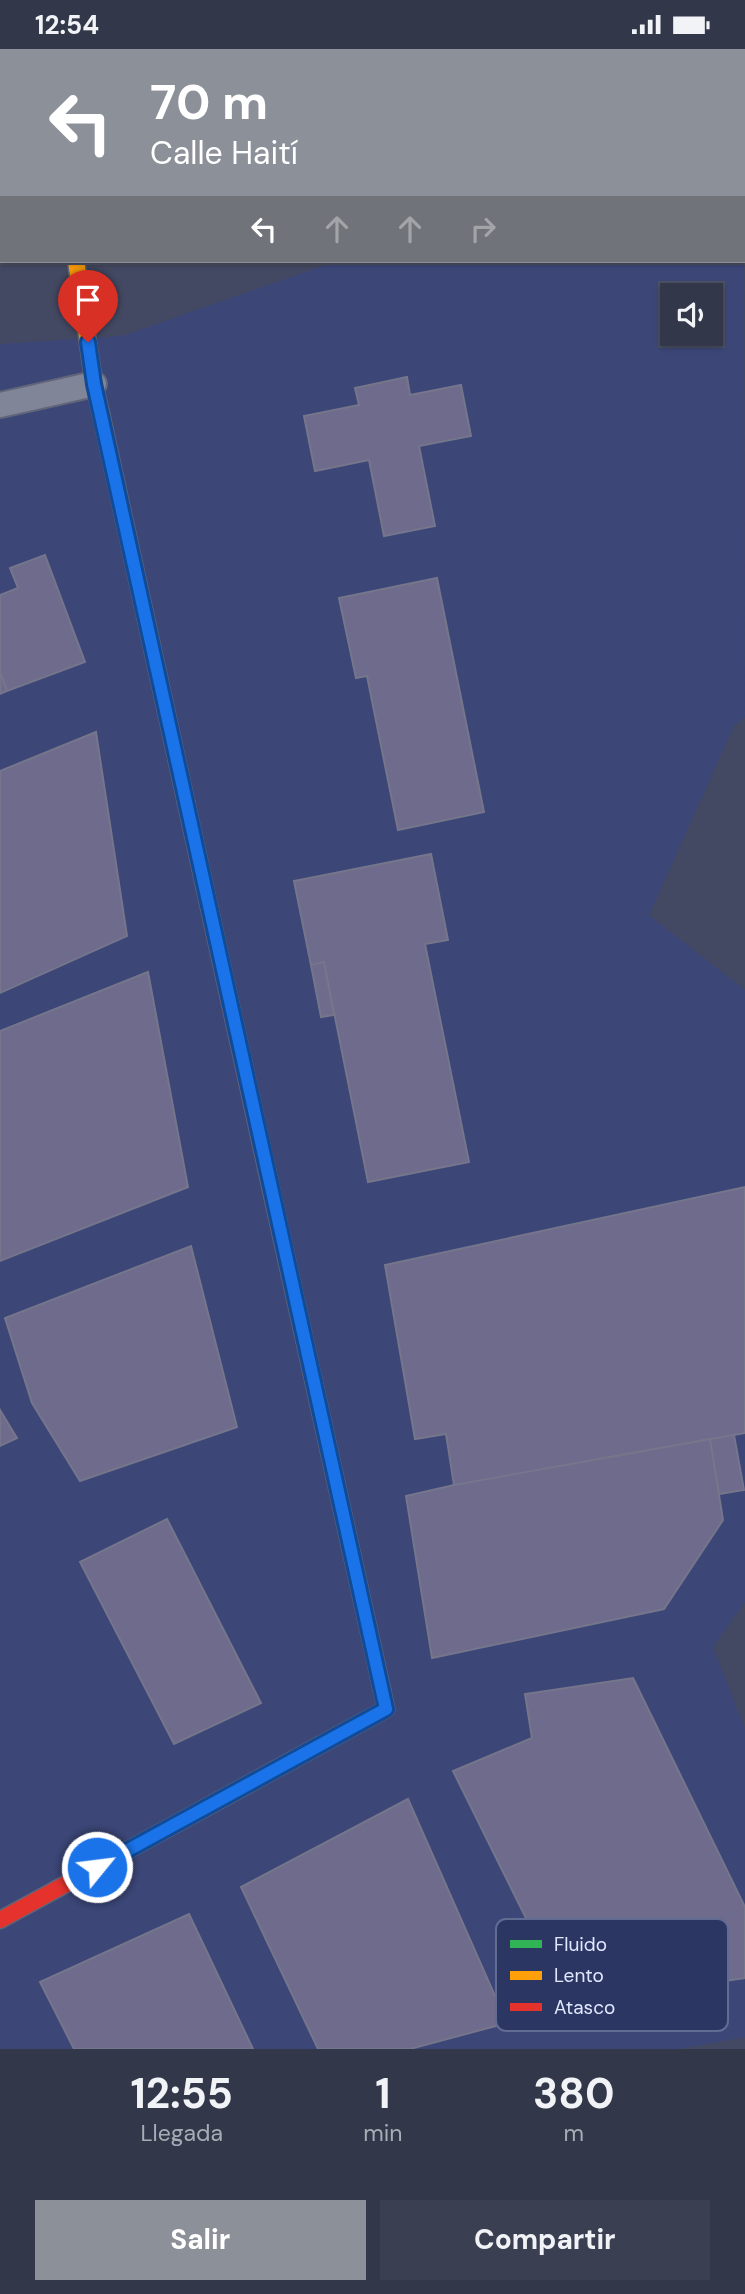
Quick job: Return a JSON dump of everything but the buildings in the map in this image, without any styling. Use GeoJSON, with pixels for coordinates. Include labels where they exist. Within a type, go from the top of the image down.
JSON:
{"type":"FeatureCollection","features":[{"type":"Feature","properties":{"kind":"street"},"geometry":{"type":"LineString","coordinates":[[0,1920],[386,1709],[94,384],[76,263]]}},
{"type":"Feature","properties":{"kind":"street"},"geometry":{"type":"LineString","coordinates":[[0,404],[94,384]]}},
{"type":"Feature","properties":{"kind":"shaded area"},"geometry":{"type":"Polygon","coordinates":[[[331,263],[744,263],[745,717],[734,726],[649,915],[745,990],[745,1602],[713,1647],[745,1729],[745,2037],[680,2049],[0,2049],[0,344],[122,336],[331,263]]]}},
{"type":"Feature","properties":{"kind":"traffic: fast"},"geometry":{"type":"LineString","coordinates":[[101,414],[186,802]]}},
{"type":"Feature","properties":{"kind":"traffic: fast"},"geometry":{"type":"LineString","coordinates":[[267,1171],[382,1690]]}},
{"type":"Feature","properties":{"kind":"traffic: slow"},"geometry":{"type":"LineString","coordinates":[[76,263],[101,414]]}},
{"type":"Feature","properties":{"kind":"traffic: jam"},"geometry":{"type":"LineString","coordinates":[[186,802],[267,1171]]}},
{"type":"Feature","properties":{"kind":"traffic: jam"},"geometry":{"type":"LineString","coordinates":[[0,1920],[386,1709],[382,1690]]}},
{"type":"Feature","properties":{"kind":"route"},"geometry":{"type":"LineString","coordinates":[[88,342],[94,384],[386,1709],[97,1867]]}}]}
